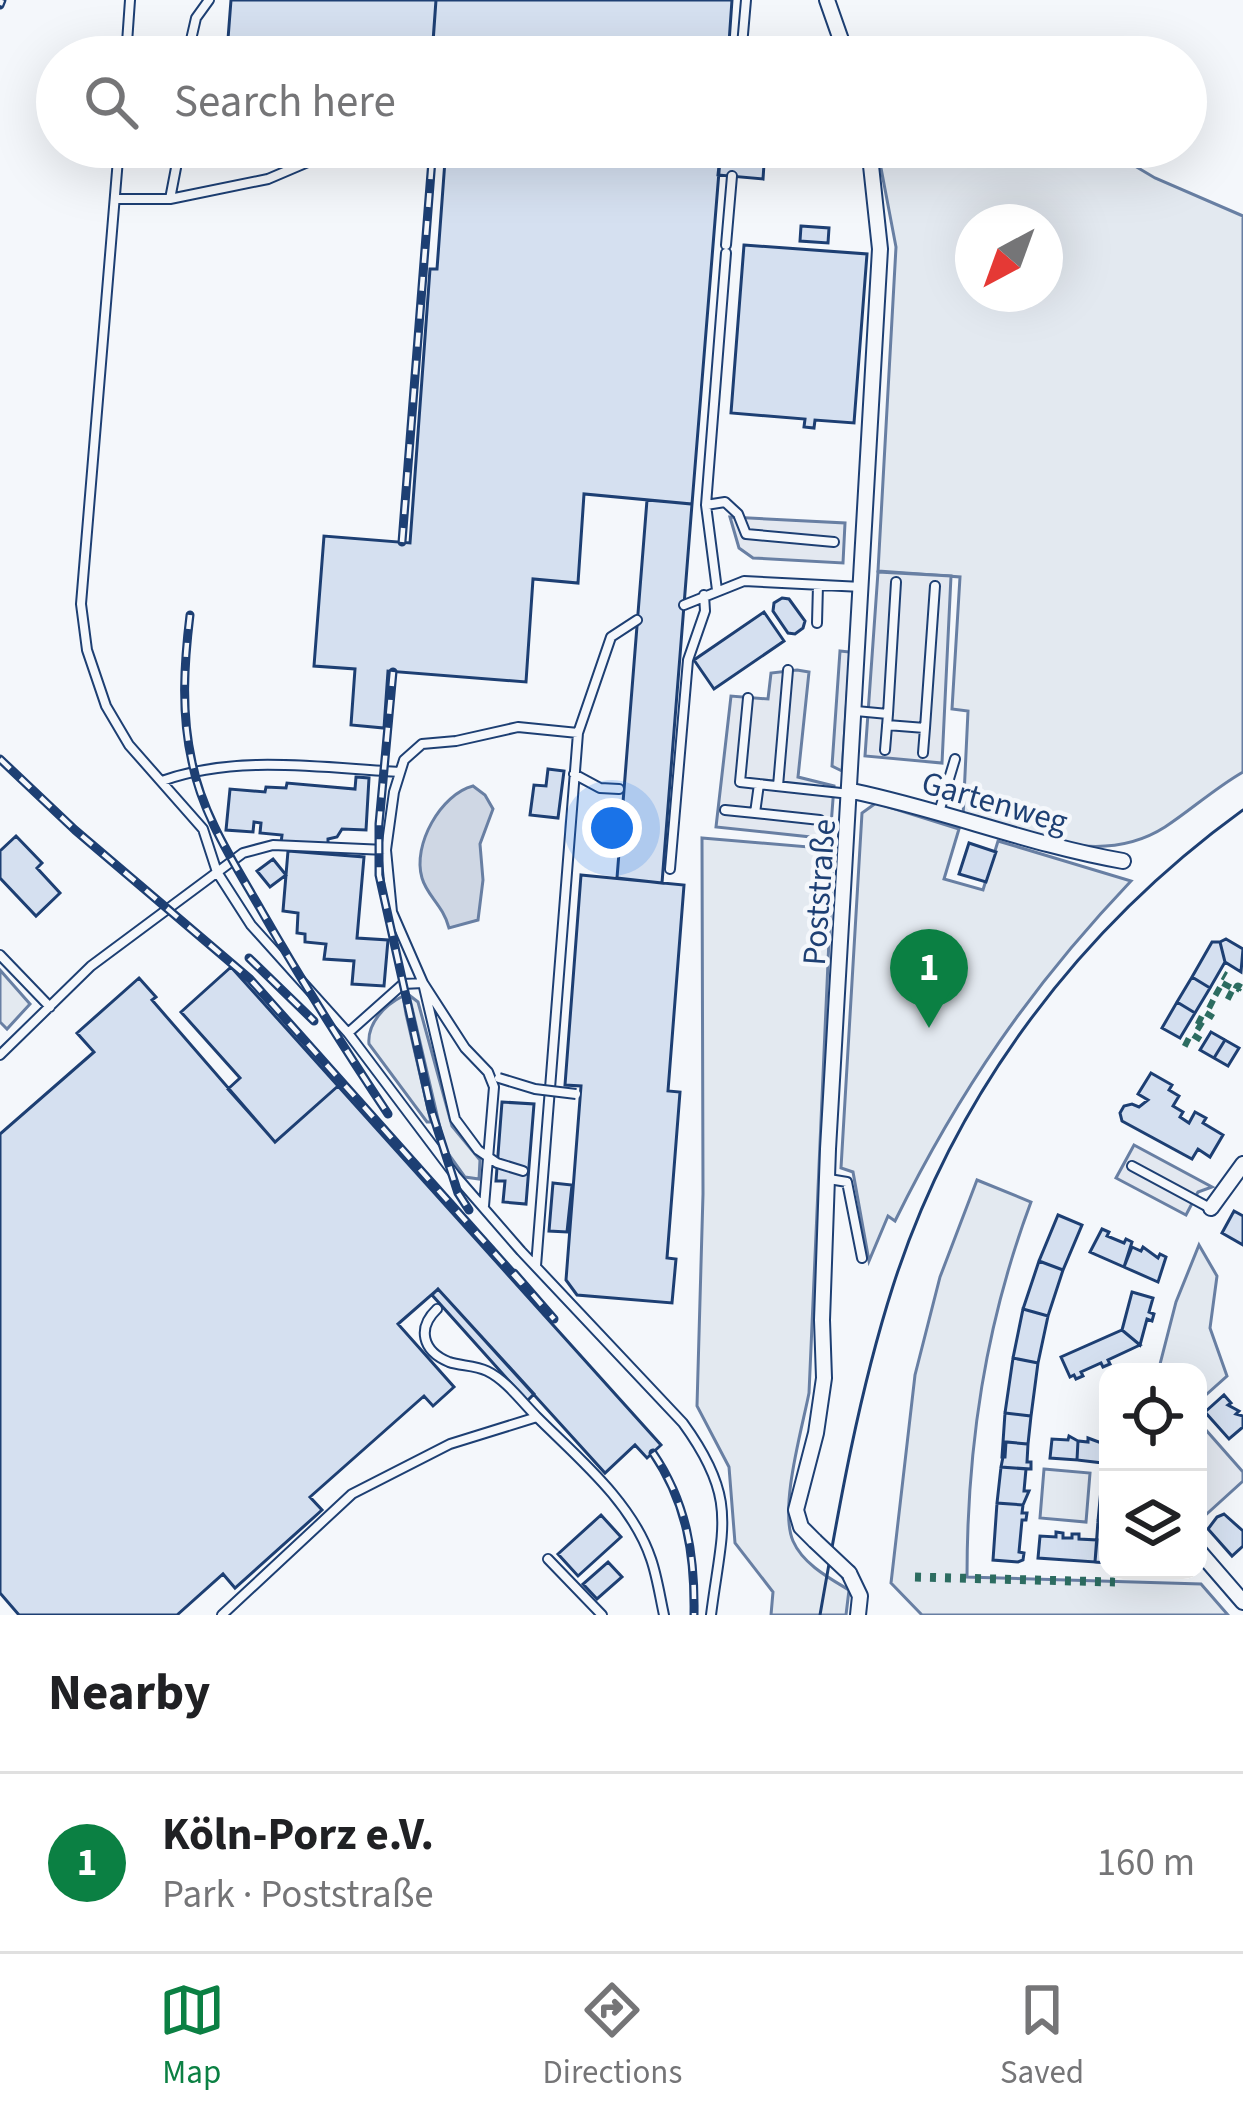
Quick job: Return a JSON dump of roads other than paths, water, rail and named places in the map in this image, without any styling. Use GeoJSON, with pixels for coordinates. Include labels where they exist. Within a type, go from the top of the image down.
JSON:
{"type":"FeatureCollection","features":[{"type":"Feature","properties":{"kind":"street"},"geometry":{"type":"LineString","coordinates":[[827,0],[840,36]]}},
{"type":"Feature","properties":{"kind":"street","name":"Poststraße"},"geometry":{"type":"LineString","coordinates":[[857,1615],[860,1596],[849,1573],[801,1527],[796,1510],[824,1378],[827,1178],[880,249],[871,168]]}},
{"type":"Feature","properties":{"kind":"street","name":"Gartenweg"},"geometry":{"type":"LineString","coordinates":[[852,793],[939,812],[1066,851],[1123,861]]}},
{"type":"Feature","properties":{"kind":"street"},"geometry":{"type":"LineString","coordinates":[[1211,1208],[1243,1164]]}},
{"type":"Feature","properties":{"kind":"street"},"geometry":{"type":"LineString","coordinates":[[1207,1560],[1243,1602]]}},
{"type":"Feature","properties":{"kind":"lane"},"geometry":{"type":"LineString","coordinates":[[127,36],[130,0]]}},
{"type":"Feature","properties":{"kind":"lane"},"geometry":{"type":"LineString","coordinates":[[193,36],[196,18],[209,0]]}},
{"type":"Feature","properties":{"kind":"lane"},"geometry":{"type":"LineString","coordinates":[[743,36],[746,0]]}},
{"type":"Feature","properties":{"kind":"lane"},"geometry":{"type":"LineString","coordinates":[[117,168],[81,604],[87,650],[106,706],[129,745],[203,829],[217,872],[250,925],[348,1033],[484,1207],[683,1423],[710,1460],[725,1503],[711,1615]]}},
{"type":"Feature","properties":{"kind":"lane"},"geometry":{"type":"LineString","coordinates":[[170,199],[177,168]]}},
{"type":"Feature","properties":{"kind":"lane"},"geometry":{"type":"LineString","coordinates":[[115,200],[170,199],[268,179],[294,168]]}},
{"type":"Feature","properties":{"kind":"lane"},"geometry":{"type":"LineString","coordinates":[[717,590],[706,505],[732,176]]}},
{"type":"Feature","properties":{"kind":"lane"},"geometry":{"type":"LineString","coordinates":[[706,505],[725,502],[732,507],[746,534],[834,542]]}},
{"type":"Feature","properties":{"kind":"lane"},"geometry":{"type":"LineString","coordinates":[[684,605],[744,581],[863,587]]}},
{"type":"Feature","properties":{"kind":"lane"},"geometry":{"type":"LineString","coordinates":[[885,750],[896,581]]}},
{"type":"Feature","properties":{"kind":"lane"},"geometry":{"type":"LineString","coordinates":[[817,623],[818,585]]}},
{"type":"Feature","properties":{"kind":"lane"},"geometry":{"type":"LineString","coordinates":[[923,753],[935,586]]}},
{"type":"Feature","properties":{"kind":"lane"},"geometry":{"type":"LineString","coordinates":[[670,868],[688,660],[705,611],[704,595]]}},
{"type":"Feature","properties":{"kind":"lane"},"geometry":{"type":"LineString","coordinates":[[536,1267],[578,733],[611,637],[637,620]]}},
{"type":"Feature","properties":{"kind":"lane"},"geometry":{"type":"LineString","coordinates":[[778,786],[788,670]]}},
{"type":"Feature","properties":{"kind":"lane"},"geometry":{"type":"LineString","coordinates":[[748,698],[740,782],[852,793]]}},
{"type":"Feature","properties":{"kind":"lane"},"geometry":{"type":"LineString","coordinates":[[856,711],[888,713]]}},
{"type":"Feature","properties":{"kind":"lane"},"geometry":{"type":"LineString","coordinates":[[886,725],[925,728]]}},
{"type":"Feature","properties":{"kind":"lane"},"geometry":{"type":"LineString","coordinates":[[575,1094],[500,1078],[465,1048],[423,983],[392,912],[386,850],[404,760],[422,744],[518,727],[578,733]]}},
{"type":"Feature","properties":{"kind":"lane"},"geometry":{"type":"LineString","coordinates":[[939,812],[955,759]]}},
{"type":"Feature","properties":{"kind":"lane"},"geometry":{"type":"LineString","coordinates":[[162,781],[194,770],[249,766],[400,772]]}},
{"type":"Feature","properties":{"kind":"lane"},"geometry":{"type":"LineString","coordinates":[[574,774],[600,788],[619,789]]}},
{"type":"Feature","properties":{"kind":"lane"},"geometry":{"type":"LineString","coordinates":[[755,813],[759,784]]}},
{"type":"Feature","properties":{"kind":"lane"},"geometry":{"type":"LineString","coordinates":[[725,810],[820,820]]}},
{"type":"Feature","properties":{"kind":"lane"},"geometry":{"type":"LineString","coordinates":[[0,1054],[92,966],[243,853],[273,844],[386,850]]}},
{"type":"Feature","properties":{"kind":"lane"},"geometry":{"type":"LineString","coordinates":[[0,955],[50,1007]]}},
{"type":"Feature","properties":{"kind":"lane"},"geometry":{"type":"LineString","coordinates":[[348,1033],[403,984],[423,983]]}},
{"type":"Feature","properties":{"kind":"lane"},"geometry":{"type":"LineString","coordinates":[[423,983],[455,1118],[465,1136],[497,1163],[524,1171]]}},
{"type":"Feature","properties":{"kind":"lane"},"geometry":{"type":"LineString","coordinates":[[0,1032],[11,1044]]}},
{"type":"Feature","properties":{"kind":"lane"},"geometry":{"type":"LineString","coordinates":[[484,1207],[494,1097],[488,1072]]}},
{"type":"Feature","properties":{"kind":"lane"},"geometry":{"type":"LineString","coordinates":[[1132,1166],[1211,1208]]}},
{"type":"Feature","properties":{"kind":"lane"},"geometry":{"type":"LineString","coordinates":[[827,1178],[847,1182],[862,1258]]}},
{"type":"Feature","properties":{"kind":"lane"},"geometry":{"type":"LineString","coordinates":[[437,1309],[424,1322],[423,1332],[432,1348],[446,1361],[487,1371],[598,1478],[629,1517],[651,1556],[664,1615]]}},
{"type":"Feature","properties":{"kind":"lane"},"geometry":{"type":"LineString","coordinates":[[222,1615],[352,1494],[451,1444],[537,1417]]}},
{"type":"Feature","properties":{"kind":"lane"},"geometry":{"type":"LineString","coordinates":[[548,1558],[602,1615]]}},
{"type":"Feature","properties":{"kind":"tram line"},"geometry":{"type":"LineString","coordinates":[[820,1615],[851,1449],[881,1326],[919,1215],[951,1147],[1030,1020],[1077,962],[1128,907],[1243,810]]}},
{"type":"Feature","properties":{"kind":"railway"},"geometry":{"type":"LineString","coordinates":[[0,5],[2,0]]}},
{"type":"Feature","properties":{"kind":"railway"},"geometry":{"type":"LineString","coordinates":[[402,542],[431,168]]}},
{"type":"Feature","properties":{"kind":"railway"},"geometry":{"type":"LineString","coordinates":[[190,615],[186,725],[210,817],[273,930],[388,1114]]}},
{"type":"Feature","properties":{"kind":"railway"},"geometry":{"type":"LineString","coordinates":[[393,672],[379,875],[431,1109],[458,1193],[469,1210]]}},
{"type":"Feature","properties":{"kind":"railway"},"geometry":{"type":"LineString","coordinates":[[0,759],[75,830],[250,979],[522,1284]]}},
{"type":"Feature","properties":{"kind":"railway"},"geometry":{"type":"LineString","coordinates":[[249,958],[314,1021]]}},
{"type":"Feature","properties":{"kind":"railway"},"geometry":{"type":"LineString","coordinates":[[514,1273],[554,1319]]}},
{"type":"Feature","properties":{"kind":"railway"},"geometry":{"type":"LineString","coordinates":[[653,1453],[674,1491],[687,1530],[694,1615]]}},
{"type":"Feature","properties":{"kind":"place","name":"Köln-Porz e.V."},"geometry":{"type":"Point","coordinates":[929,1028]}}]}
